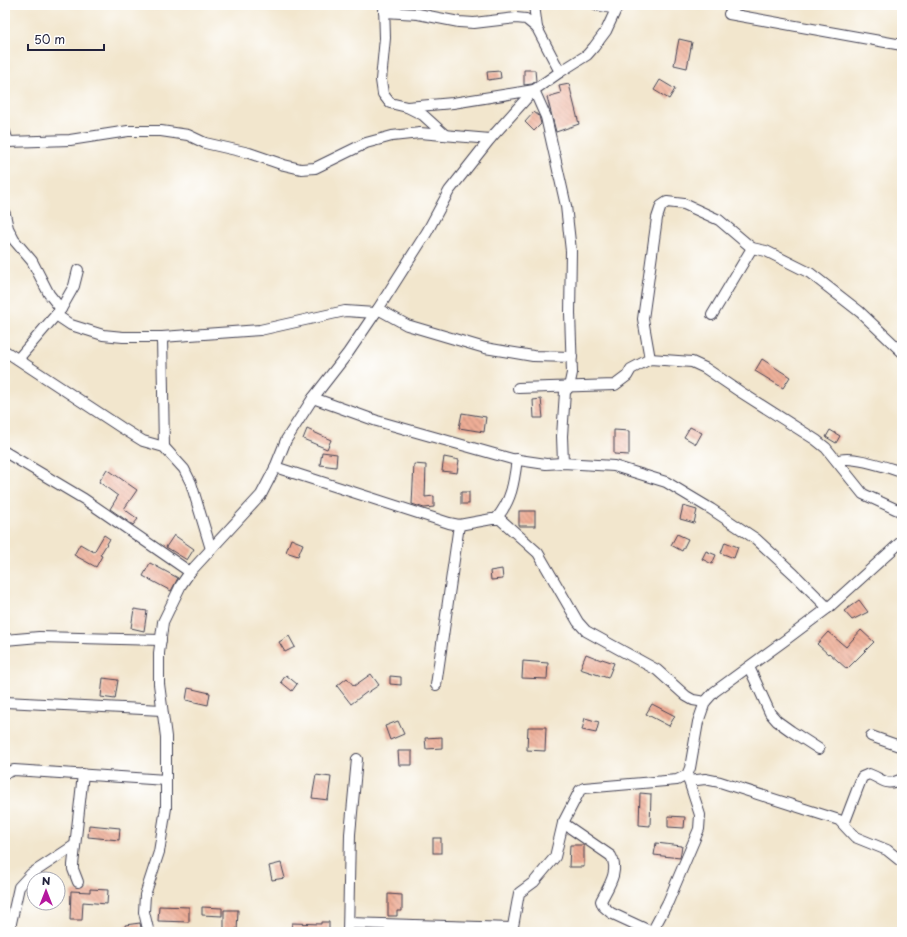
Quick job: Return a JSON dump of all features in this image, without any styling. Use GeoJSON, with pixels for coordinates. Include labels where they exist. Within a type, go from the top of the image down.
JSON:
{"type":"FeatureCollection","features":[{"type":"Feature","properties":{"kind":"street"},"geometry":{"type":"LineString","coordinates":[[534,5],[537,28],[560,72]]}},
{"type":"Feature","properties":{"kind":"street"},"geometry":{"type":"LineString","coordinates":[[150,932],[144,912],[145,895],[159,852],[166,808],[166,737],[159,684],[159,653],[163,622],[181,585],[190,572],[261,495],[286,440],[313,398],[348,353],[377,311],[427,232],[449,191],[490,139],[534,90],[587,55],[606,31],[617,7],[598,5]]}},
{"type":"Feature","properties":{"kind":"street"},"geometry":{"type":"LineString","coordinates":[[445,135],[423,115],[407,107],[390,103],[383,94],[381,80],[385,38],[384,9],[459,22],[474,23],[516,18],[526,19],[537,28]]}},
{"type":"Feature","properties":{"kind":"street"},"geometry":{"type":"LineString","coordinates":[[729,14],[902,45]]}},
{"type":"Feature","properties":{"kind":"street"},"geometry":{"type":"LineString","coordinates":[[407,107],[453,103],[534,90]]}},
{"type":"Feature","properties":{"kind":"street"},"geometry":{"type":"LineString","coordinates":[[534,90],[546,117],[566,206],[571,251],[570,313],[572,373],[569,387],[565,392],[562,436],[563,463]]}},
{"type":"Feature","properties":{"kind":"street"},"geometry":{"type":"LineString","coordinates":[[5,132],[7,142],[70,140],[128,131],[161,131],[188,135],[205,143],[248,153],[284,165],[301,168],[315,168],[366,144],[392,136],[420,133],[490,139]]}},
{"type":"Feature","properties":{"kind":"street"},"geometry":{"type":"LineString","coordinates":[[650,359],[643,319],[657,218],[661,206],[667,202],[684,204],[719,220],[752,248],[766,251],[810,273],[860,312],[902,352]]}},
{"type":"Feature","properties":{"kind":"street"},"geometry":{"type":"LineString","coordinates":[[5,214],[8,228],[14,240],[32,260],[59,312],[71,325],[102,335],[123,337],[162,337],[260,330],[345,311],[377,311],[408,325],[485,348],[533,356],[572,357]]}},
{"type":"Feature","properties":{"kind":"street"},"geometry":{"type":"LineString","coordinates":[[712,315],[752,248]]}},
{"type":"Feature","properties":{"kind":"street"},"geometry":{"type":"LineString","coordinates":[[18,359],[59,312],[74,286],[77,279],[78,270]]}},
{"type":"Feature","properties":{"kind":"street"},"geometry":{"type":"LineString","coordinates":[[162,337],[164,448]]}},
{"type":"Feature","properties":{"kind":"street"},"geometry":{"type":"LineString","coordinates":[[5,351],[143,441],[164,448],[184,469],[191,483],[211,549]]}},
{"type":"Feature","properties":{"kind":"street"},"geometry":{"type":"LineString","coordinates":[[518,388],[615,385],[627,376],[632,369],[650,359],[692,362],[705,368],[739,392],[816,440],[826,448],[867,496],[902,512]]}},
{"type":"Feature","properties":{"kind":"street"},"geometry":{"type":"LineString","coordinates":[[313,398],[398,427],[517,459],[546,464],[563,463],[614,466],[666,482],[711,509],[756,539],[828,608]]}},
{"type":"Feature","properties":{"kind":"street"},"geometry":{"type":"LineString","coordinates":[[6,454],[84,499],[190,572]]}},
{"type":"Feature","properties":{"kind":"street"},"geometry":{"type":"LineString","coordinates":[[837,461],[843,458],[868,462],[902,472]]}},
{"type":"Feature","properties":{"kind":"street"},"geometry":{"type":"LineString","coordinates":[[496,519],[503,511],[509,500],[517,459]]}},
{"type":"Feature","properties":{"kind":"street"},"geometry":{"type":"LineString","coordinates":[[275,467],[449,524],[459,525],[500,519],[538,553],[578,622],[586,631],[657,670],[686,696],[693,700],[706,702]]}},
{"type":"Feature","properties":{"kind":"street"},"geometry":{"type":"LineString","coordinates":[[436,685],[459,525]]}},
{"type":"Feature","properties":{"kind":"street"},"geometry":{"type":"LineString","coordinates":[[563,823],[611,856],[615,862],[614,874],[601,901],[603,906],[611,913],[652,932],[668,902],[699,829],[700,814],[688,778],[698,722],[706,702],[714,692],[828,608],[902,541]]}},
{"type":"Feature","properties":{"kind":"street"},"geometry":{"type":"LineString","coordinates":[[5,640],[39,637],[161,640]]}},
{"type":"Feature","properties":{"kind":"street"},"geometry":{"type":"LineString","coordinates":[[749,667],[770,714],[791,731],[819,749]]}},
{"type":"Feature","properties":{"kind":"street"},"geometry":{"type":"LineString","coordinates":[[5,702],[162,710]]}},
{"type":"Feature","properties":{"kind":"street"},"geometry":{"type":"LineString","coordinates":[[871,736],[902,747]]}},
{"type":"Feature","properties":{"kind":"street"},"geometry":{"type":"LineString","coordinates":[[357,759],[350,834],[349,928],[512,930],[520,893],[534,882],[556,856],[563,823],[578,793],[584,788],[688,778],[720,782],[839,820],[855,837],[887,850],[902,862]]}},
{"type":"Feature","properties":{"kind":"street"},"geometry":{"type":"LineString","coordinates":[[5,773],[14,770],[166,780]]}},
{"type":"Feature","properties":{"kind":"street"},"geometry":{"type":"LineString","coordinates":[[78,882],[73,869],[82,774]]}},
{"type":"Feature","properties":{"kind":"street"},"geometry":{"type":"LineString","coordinates":[[844,824],[862,777],[869,774],[879,778],[885,783],[892,783],[902,779]]}},
{"type":"Feature","properties":{"kind":"street"},"geometry":{"type":"LineString","coordinates":[[9,932],[19,887],[31,874],[75,845]]}},
{"type":"Feature","properties":{"kind":"building"},"geometry":{"type":"Polygon","coordinates":[[[679,39],[692,42],[687,68],[674,65],[679,39]]]}},
{"type":"Feature","properties":{"kind":"building"},"geometry":{"type":"Polygon","coordinates":[[[524,70],[535,70],[536,81],[532,84],[524,85],[524,70]]]}},
{"type":"Feature","properties":{"kind":"building"},"geometry":{"type":"Polygon","coordinates":[[[500,71],[501,78],[488,80],[487,72],[500,71]]]}},
{"type":"Feature","properties":{"kind":"building"},"geometry":{"type":"Polygon","coordinates":[[[660,80],[675,89],[669,99],[654,90],[660,80]]]}},
{"type":"Feature","properties":{"kind":"building"},"geometry":{"type":"Polygon","coordinates":[[[569,84],[579,124],[556,132],[547,97],[561,93],[559,86],[569,84]]]}},
{"type":"Feature","properties":{"kind":"building"},"geometry":{"type":"Polygon","coordinates":[[[534,112],[539,116],[541,124],[534,131],[525,122],[534,112]]]}},
{"type":"Feature","properties":{"kind":"building"},"geometry":{"type":"Polygon","coordinates":[[[762,359],[790,377],[783,388],[755,371],[762,359]]]}},
{"type":"Feature","properties":{"kind":"building"},"geometry":{"type":"Polygon","coordinates":[[[541,399],[543,418],[534,418],[533,400],[541,399]]]}},
{"type":"Feature","properties":{"kind":"building"},"geometry":{"type":"Polygon","coordinates":[[[462,413],[486,417],[484,432],[459,428],[462,413]]]}},
{"type":"Feature","properties":{"kind":"building"},"geometry":{"type":"Polygon","coordinates":[[[690,427],[702,433],[696,444],[684,437],[690,427]]]}},
{"type":"Feature","properties":{"kind":"building"},"geometry":{"type":"Polygon","coordinates":[[[307,429],[331,440],[327,449],[303,439],[307,429]]]}},
{"type":"Feature","properties":{"kind":"building"},"geometry":{"type":"Polygon","coordinates":[[[614,430],[629,431],[629,455],[614,454],[614,430]]]}},
{"type":"Feature","properties":{"kind":"building"},"geometry":{"type":"Polygon","coordinates":[[[830,430],[840,436],[836,443],[826,437],[830,430]]]}},
{"type":"Feature","properties":{"kind":"building"},"geometry":{"type":"Polygon","coordinates":[[[322,452],[337,454],[336,467],[320,465],[322,452]]]}},
{"type":"Feature","properties":{"kind":"building"},"geometry":{"type":"Polygon","coordinates":[[[444,457],[459,460],[457,473],[442,471],[444,457]]]}},
{"type":"Feature","properties":{"kind":"building"},"geometry":{"type":"Polygon","coordinates":[[[414,464],[426,465],[425,497],[434,496],[434,507],[424,508],[412,504],[414,464]]]}},
{"type":"Feature","properties":{"kind":"building"},"geometry":{"type":"Polygon","coordinates":[[[107,469],[137,490],[124,509],[138,519],[133,525],[110,509],[118,496],[99,482],[107,469]]]}},
{"type":"Feature","properties":{"kind":"building"},"geometry":{"type":"Polygon","coordinates":[[[461,492],[469,492],[469,504],[461,504],[461,492]]]}},
{"type":"Feature","properties":{"kind":"building"},"geometry":{"type":"Polygon","coordinates":[[[683,506],[697,510],[694,523],[680,519],[683,506]]]}},
{"type":"Feature","properties":{"kind":"building"},"geometry":{"type":"Polygon","coordinates":[[[519,511],[535,511],[535,526],[519,526],[519,511]]]}},
{"type":"Feature","properties":{"kind":"building"},"geometry":{"type":"Polygon","coordinates":[[[677,534],[688,539],[682,551],[671,545],[677,534]]]}},
{"type":"Feature","properties":{"kind":"building"},"geometry":{"type":"Polygon","coordinates":[[[104,535],[110,539],[100,555],[102,556],[96,567],[74,555],[80,544],[94,552],[104,535]]]}},
{"type":"Feature","properties":{"kind":"building"},"geometry":{"type":"Polygon","coordinates":[[[174,535],[194,549],[187,560],[166,547],[174,535]]]}},
{"type":"Feature","properties":{"kind":"building"},"geometry":{"type":"Polygon","coordinates":[[[291,539],[303,544],[298,556],[286,552],[291,539]]]}},
{"type":"Feature","properties":{"kind":"building"},"geometry":{"type":"Polygon","coordinates":[[[725,542],[738,547],[734,558],[721,553],[725,542]]]}},
{"type":"Feature","properties":{"kind":"building"},"geometry":{"type":"Polygon","coordinates":[[[706,551],[716,555],[712,564],[702,559],[706,551]]]}},
{"type":"Feature","properties":{"kind":"building"},"geometry":{"type":"Polygon","coordinates":[[[150,563],[178,578],[171,591],[143,576],[150,563]]]}},
{"type":"Feature","properties":{"kind":"building"},"geometry":{"type":"Polygon","coordinates":[[[502,569],[503,579],[491,580],[490,571],[502,569]]]}},
{"type":"Feature","properties":{"kind":"building"},"geometry":{"type":"Polygon","coordinates":[[[859,600],[868,612],[852,620],[844,611],[859,600]]]}},
{"type":"Feature","properties":{"kind":"building"},"geometry":{"type":"Polygon","coordinates":[[[134,609],[147,611],[144,631],[131,628],[134,609]]]}},
{"type":"Feature","properties":{"kind":"building"},"geometry":{"type":"Polygon","coordinates":[[[861,630],[874,642],[847,669],[817,644],[828,632],[846,647],[861,630]]]}},
{"type":"Feature","properties":{"kind":"building"},"geometry":{"type":"Polygon","coordinates":[[[289,636],[295,647],[285,652],[279,642],[289,636]]]}},
{"type":"Feature","properties":{"kind":"building"},"geometry":{"type":"Polygon","coordinates":[[[586,654],[614,663],[608,678],[580,669],[586,654]]]}},
{"type":"Feature","properties":{"kind":"building"},"geometry":{"type":"Polygon","coordinates":[[[523,661],[548,663],[547,679],[522,678],[523,661]]]}},
{"type":"Feature","properties":{"kind":"building"},"geometry":{"type":"Polygon","coordinates":[[[371,674],[379,685],[351,704],[337,686],[347,678],[354,686],[371,674]]]}},
{"type":"Feature","properties":{"kind":"building"},"geometry":{"type":"Polygon","coordinates":[[[286,675],[297,684],[292,691],[281,682],[286,675]]]}},
{"type":"Feature","properties":{"kind":"building"},"geometry":{"type":"Polygon","coordinates":[[[390,676],[401,677],[401,685],[390,684],[390,676]]]}},
{"type":"Feature","properties":{"kind":"building"},"geometry":{"type":"Polygon","coordinates":[[[103,678],[118,680],[115,699],[101,697],[103,678]]]}},
{"type":"Feature","properties":{"kind":"building"},"geometry":{"type":"Polygon","coordinates":[[[188,688],[210,693],[208,705],[186,700],[188,688]]]}},
{"type":"Feature","properties":{"kind":"building"},"geometry":{"type":"Polygon","coordinates":[[[652,704],[675,716],[669,726],[646,714],[652,704]]]}},
{"type":"Feature","properties":{"kind":"building"},"geometry":{"type":"Polygon","coordinates":[[[585,718],[599,722],[596,733],[582,730],[585,718]]]}},
{"type":"Feature","properties":{"kind":"building"},"geometry":{"type":"Polygon","coordinates":[[[398,721],[404,734],[390,740],[385,726],[398,721]]]}},
{"type":"Feature","properties":{"kind":"building"},"geometry":{"type":"Polygon","coordinates":[[[528,727],[546,727],[545,751],[527,750],[528,727]]]}},
{"type":"Feature","properties":{"kind":"building"},"geometry":{"type":"Polygon","coordinates":[[[442,737],[442,748],[426,749],[425,738],[442,737]]]}},
{"type":"Feature","properties":{"kind":"building"},"geometry":{"type":"Polygon","coordinates":[[[398,751],[412,751],[412,765],[399,765],[398,751]]]}},
{"type":"Feature","properties":{"kind":"building"},"geometry":{"type":"Polygon","coordinates":[[[316,775],[331,777],[328,800],[312,798],[316,775]]]}},
{"type":"Feature","properties":{"kind":"building"},"geometry":{"type":"Polygon","coordinates":[[[640,793],[651,794],[650,826],[639,825],[640,793]]]}},
{"type":"Feature","properties":{"kind":"building"},"geometry":{"type":"Polygon","coordinates":[[[668,816],[685,817],[684,828],[668,827],[668,816]]]}},
{"type":"Feature","properties":{"kind":"building"},"geometry":{"type":"Polygon","coordinates":[[[89,825],[120,828],[119,840],[88,837],[89,825]]]}},
{"type":"Feature","properties":{"kind":"building"},"geometry":{"type":"Polygon","coordinates":[[[433,838],[441,838],[441,853],[433,853],[433,838]]]}},
{"type":"Feature","properties":{"kind":"building"},"geometry":{"type":"Polygon","coordinates":[[[656,843],[682,846],[680,858],[654,855],[656,843]]]}},
{"type":"Feature","properties":{"kind":"building"},"geometry":{"type":"Polygon","coordinates":[[[570,845],[584,845],[584,867],[569,867],[570,845]]]}},
{"type":"Feature","properties":{"kind":"building"},"geometry":{"type":"Polygon","coordinates":[[[281,863],[285,878],[272,880],[269,866],[281,863]]]}},
{"type":"Feature","properties":{"kind":"building"},"geometry":{"type":"Polygon","coordinates":[[[90,889],[108,890],[107,904],[83,902],[82,920],[70,920],[71,891],[90,892],[90,889]]]}},
{"type":"Feature","properties":{"kind":"building"},"geometry":{"type":"Polygon","coordinates":[[[388,894],[402,895],[402,911],[397,911],[397,916],[388,916],[388,894]]]}},
{"type":"Feature","properties":{"kind":"building"},"geometry":{"type":"Polygon","coordinates":[[[159,906],[189,907],[189,922],[158,921],[159,906]]]}},
{"type":"Feature","properties":{"kind":"building"},"geometry":{"type":"Polygon","coordinates":[[[202,907],[222,908],[222,916],[202,915],[202,907]]]}},
{"type":"Feature","properties":{"kind":"building"},"geometry":{"type":"Polygon","coordinates":[[[224,910],[238,910],[237,932],[224,932],[224,910]]]}},
{"type":"Feature","properties":{"kind":"building"},"geometry":{"type":"Polygon","coordinates":[[[321,922],[329,922],[329,932],[291,932],[292,923],[321,924],[321,922]]]}},
{"type":"Feature","properties":{"kind":"building"},"geometry":{"type":"Polygon","coordinates":[[[140,923],[142,932],[126,932],[125,925],[140,923]]]}}]}
